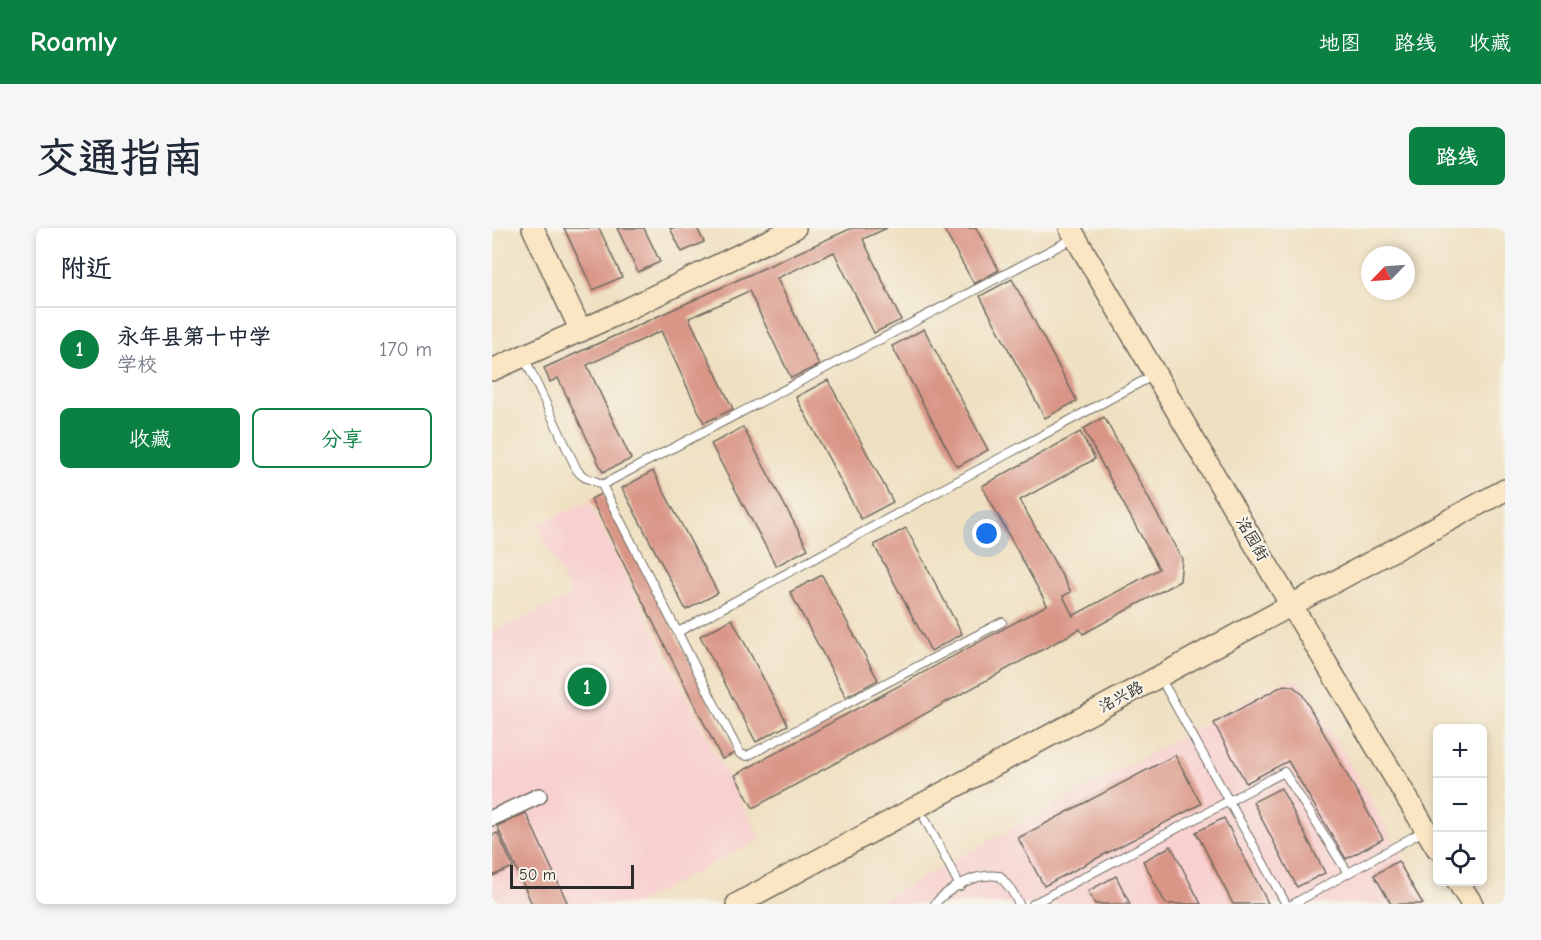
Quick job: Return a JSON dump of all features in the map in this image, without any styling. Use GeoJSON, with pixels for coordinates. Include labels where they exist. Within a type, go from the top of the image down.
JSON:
{"type":"FeatureCollection","features":[{"type":"Feature","properties":{"kind":"street"},"geometry":{"type":"LineString","coordinates":[[533,228],[580,331]]}},
{"type":"Feature","properties":{"kind":"street"},"geometry":{"type":"LineString","coordinates":[[492,370],[580,331],[795,228]]}},
{"type":"Feature","properties":{"kind":"street","name":"洺园街"},"geometry":{"type":"LineString","coordinates":[[1073,232],[1294,611],[1433,841]]}},
{"type":"Feature","properties":{"kind":"street","name":"洺兴路"},"geometry":{"type":"LineString","coordinates":[[766,904],[1166,688],[1505,489]]}},
{"type":"Feature","properties":{"kind":"street","name":"洺兴路"},"geometry":{"type":"LineString","coordinates":[[737,904],[1294,611],[1505,505]]}},
{"type":"Feature","properties":{"kind":"street"},"geometry":{"type":"LineString","coordinates":[[492,818],[539,796]]}},
{"type":"Feature","properties":{"kind":"street"},"geometry":{"type":"LineString","coordinates":[[1461,886],[1472,904]]}},
{"type":"Feature","properties":{"kind":"lane"},"geometry":{"type":"LineString","coordinates":[[602,485],[1073,232]]}},
{"type":"Feature","properties":{"kind":"lane"},"geometry":{"type":"LineString","coordinates":[[524,357],[577,470],[583,477],[596,480],[602,485],[740,754],[747,756],[1002,622]]}},
{"type":"Feature","properties":{"kind":"lane"},"geometry":{"type":"LineString","coordinates":[[678,632],[1156,374]]}},
{"type":"Feature","properties":{"kind":"lane"},"geometry":{"type":"LineString","coordinates":[[1166,688],[1286,904]]}},
{"type":"Feature","properties":{"kind":"lane"},"geometry":{"type":"LineString","coordinates":[[1033,904],[1284,772],[1348,873]]}},
{"type":"Feature","properties":{"kind":"lane"},"geometry":{"type":"LineString","coordinates":[[925,819],[960,886]]}},
{"type":"Feature","properties":{"kind":"lane"},"geometry":{"type":"LineString","coordinates":[[1293,904],[1426,829]]}},
{"type":"Feature","properties":{"kind":"lane"},"geometry":{"type":"LineString","coordinates":[[935,904],[938,899],[960,886],[986,875],[1000,876],[1019,904]]}},
{"type":"Feature","properties":{"kind":"shaded area"},"geometry":{"type":"Polygon","coordinates":[[[589,501],[760,839],[636,904],[492,904],[492,633],[571,596],[538,525],[589,501]]]}},
{"type":"Feature","properties":{"kind":"shaded area"},"geometry":{"type":"Polygon","coordinates":[[[1287,679],[1297,681],[1305,687],[1430,904],[874,904],[1287,679]]]}},
{"type":"Feature","properties":{"kind":"building"},"geometry":{"type":"Polygon","coordinates":[[[564,228],[599,228],[622,277],[593,290],[564,228]]]}},
{"type":"Feature","properties":{"kind":"building"},"geometry":{"type":"Polygon","coordinates":[[[617,228],[644,228],[660,262],[638,272],[617,228]]]}},
{"type":"Feature","properties":{"kind":"building"},"geometry":{"type":"Polygon","coordinates":[[[670,228],[697,228],[704,242],[682,252],[670,228]]]}},
{"type":"Feature","properties":{"kind":"building"},"geometry":{"type":"Polygon","coordinates":[[[852,228],[887,228],[863,239],[901,320],[874,333],[834,252],[777,278],[819,365],[791,378],[749,291],[689,318],[733,409],[704,423],[661,331],[587,365],[631,459],[603,472],[558,378],[550,382],[544,368],[852,228]]]}},
{"type":"Feature","properties":{"kind":"building"},"geometry":{"type":"Polygon","coordinates":[[[943,228],[976,228],[999,270],[974,284],[943,228]]]}},
{"type":"Feature","properties":{"kind":"building"},"geometry":{"type":"Polygon","coordinates":[[[1012,279],[1077,401],[1045,418],[980,296],[1012,279]]]}},
{"type":"Feature","properties":{"kind":"building"},"geometry":{"type":"Polygon","coordinates":[[[924,329],[988,450],[957,467],[892,346],[924,329]]]}},
{"type":"Feature","properties":{"kind":"building"},"geometry":{"type":"Polygon","coordinates":[[[828,380],[893,502],[861,519],[796,397],[828,380]]]}},
{"type":"Feature","properties":{"kind":"building"},"geometry":{"type":"Polygon","coordinates":[[[1104,417],[1182,559],[1180,581],[1083,634],[1080,629],[753,808],[735,775],[1047,605],[982,486],[1080,432],[1095,459],[1020,500],[1071,592],[1063,596],[1073,616],[1159,569],[1083,429],[1104,417]]]}},
{"type":"Feature","properties":{"kind":"building"},"geometry":{"type":"Polygon","coordinates":[[[743,427],[808,549],[776,566],[711,444],[743,427]]]}},
{"type":"Feature","properties":{"kind":"building"},"geometry":{"type":"Polygon","coordinates":[[[653,471],[718,593],[686,610],[622,488],[653,471]]]}},
{"type":"Feature","properties":{"kind":"building"},"geometry":{"type":"Polygon","coordinates":[[[604,492],[735,753],[722,759],[591,499],[604,492]]]}},
{"type":"Feature","properties":{"kind":"building"},"geometry":{"type":"Polygon","coordinates":[[[906,528],[962,634],[931,651],[874,545],[906,528]]]}},
{"type":"Feature","properties":{"kind":"building"},"geometry":{"type":"Polygon","coordinates":[[[822,575],[878,680],[846,697],[790,592],[822,575]]]}},
{"type":"Feature","properties":{"kind":"building"},"geometry":{"type":"Polygon","coordinates":[[[732,619],[788,725],[756,742],[700,636],[732,619]]]}},
{"type":"Feature","properties":{"kind":"building"},"geometry":{"type":"Polygon","coordinates":[[[1284,685],[1293,686],[1302,694],[1383,839],[1346,859],[1288,761],[1246,783],[1214,723],[1284,685]]]}},
{"type":"Feature","properties":{"kind":"building"},"geometry":{"type":"Polygon","coordinates":[[[1175,755],[1201,804],[1044,886],[1018,838],[1175,755]]]}},
{"type":"Feature","properties":{"kind":"building"},"geometry":{"type":"Polygon","coordinates":[[[1281,788],[1325,873],[1297,887],[1253,802],[1281,788]]]}},
{"type":"Feature","properties":{"kind":"building"},"geometry":{"type":"Polygon","coordinates":[[[526,813],[568,904],[532,904],[497,826],[526,813]]]}},
{"type":"Feature","properties":{"kind":"building"},"geometry":{"type":"Polygon","coordinates":[[[1224,818],[1268,903],[1233,904],[1196,832],[1224,818]]]}},
{"type":"Feature","properties":{"kind":"building"},"geometry":{"type":"Polygon","coordinates":[[[498,833],[513,867],[492,876],[492,835],[498,833]]]}},
{"type":"Feature","properties":{"kind":"building"},"geometry":{"type":"Polygon","coordinates":[[[1171,846],[1201,904],[1166,904],[1143,861],[1171,846]]]}},
{"type":"Feature","properties":{"kind":"building"},"geometry":{"type":"Polygon","coordinates":[[[1398,861],[1423,904],[1391,904],[1374,875],[1398,861]]]}},
{"type":"Feature","properties":{"kind":"building"},"geometry":{"type":"Polygon","coordinates":[[[1116,876],[1130,904],[1095,904],[1088,891],[1116,876]]]}},
{"type":"Feature","properties":{"kind":"place","name":"永年县第十中学"},"geometry":{"type":"Point","coordinates":[587,687]}}]}
